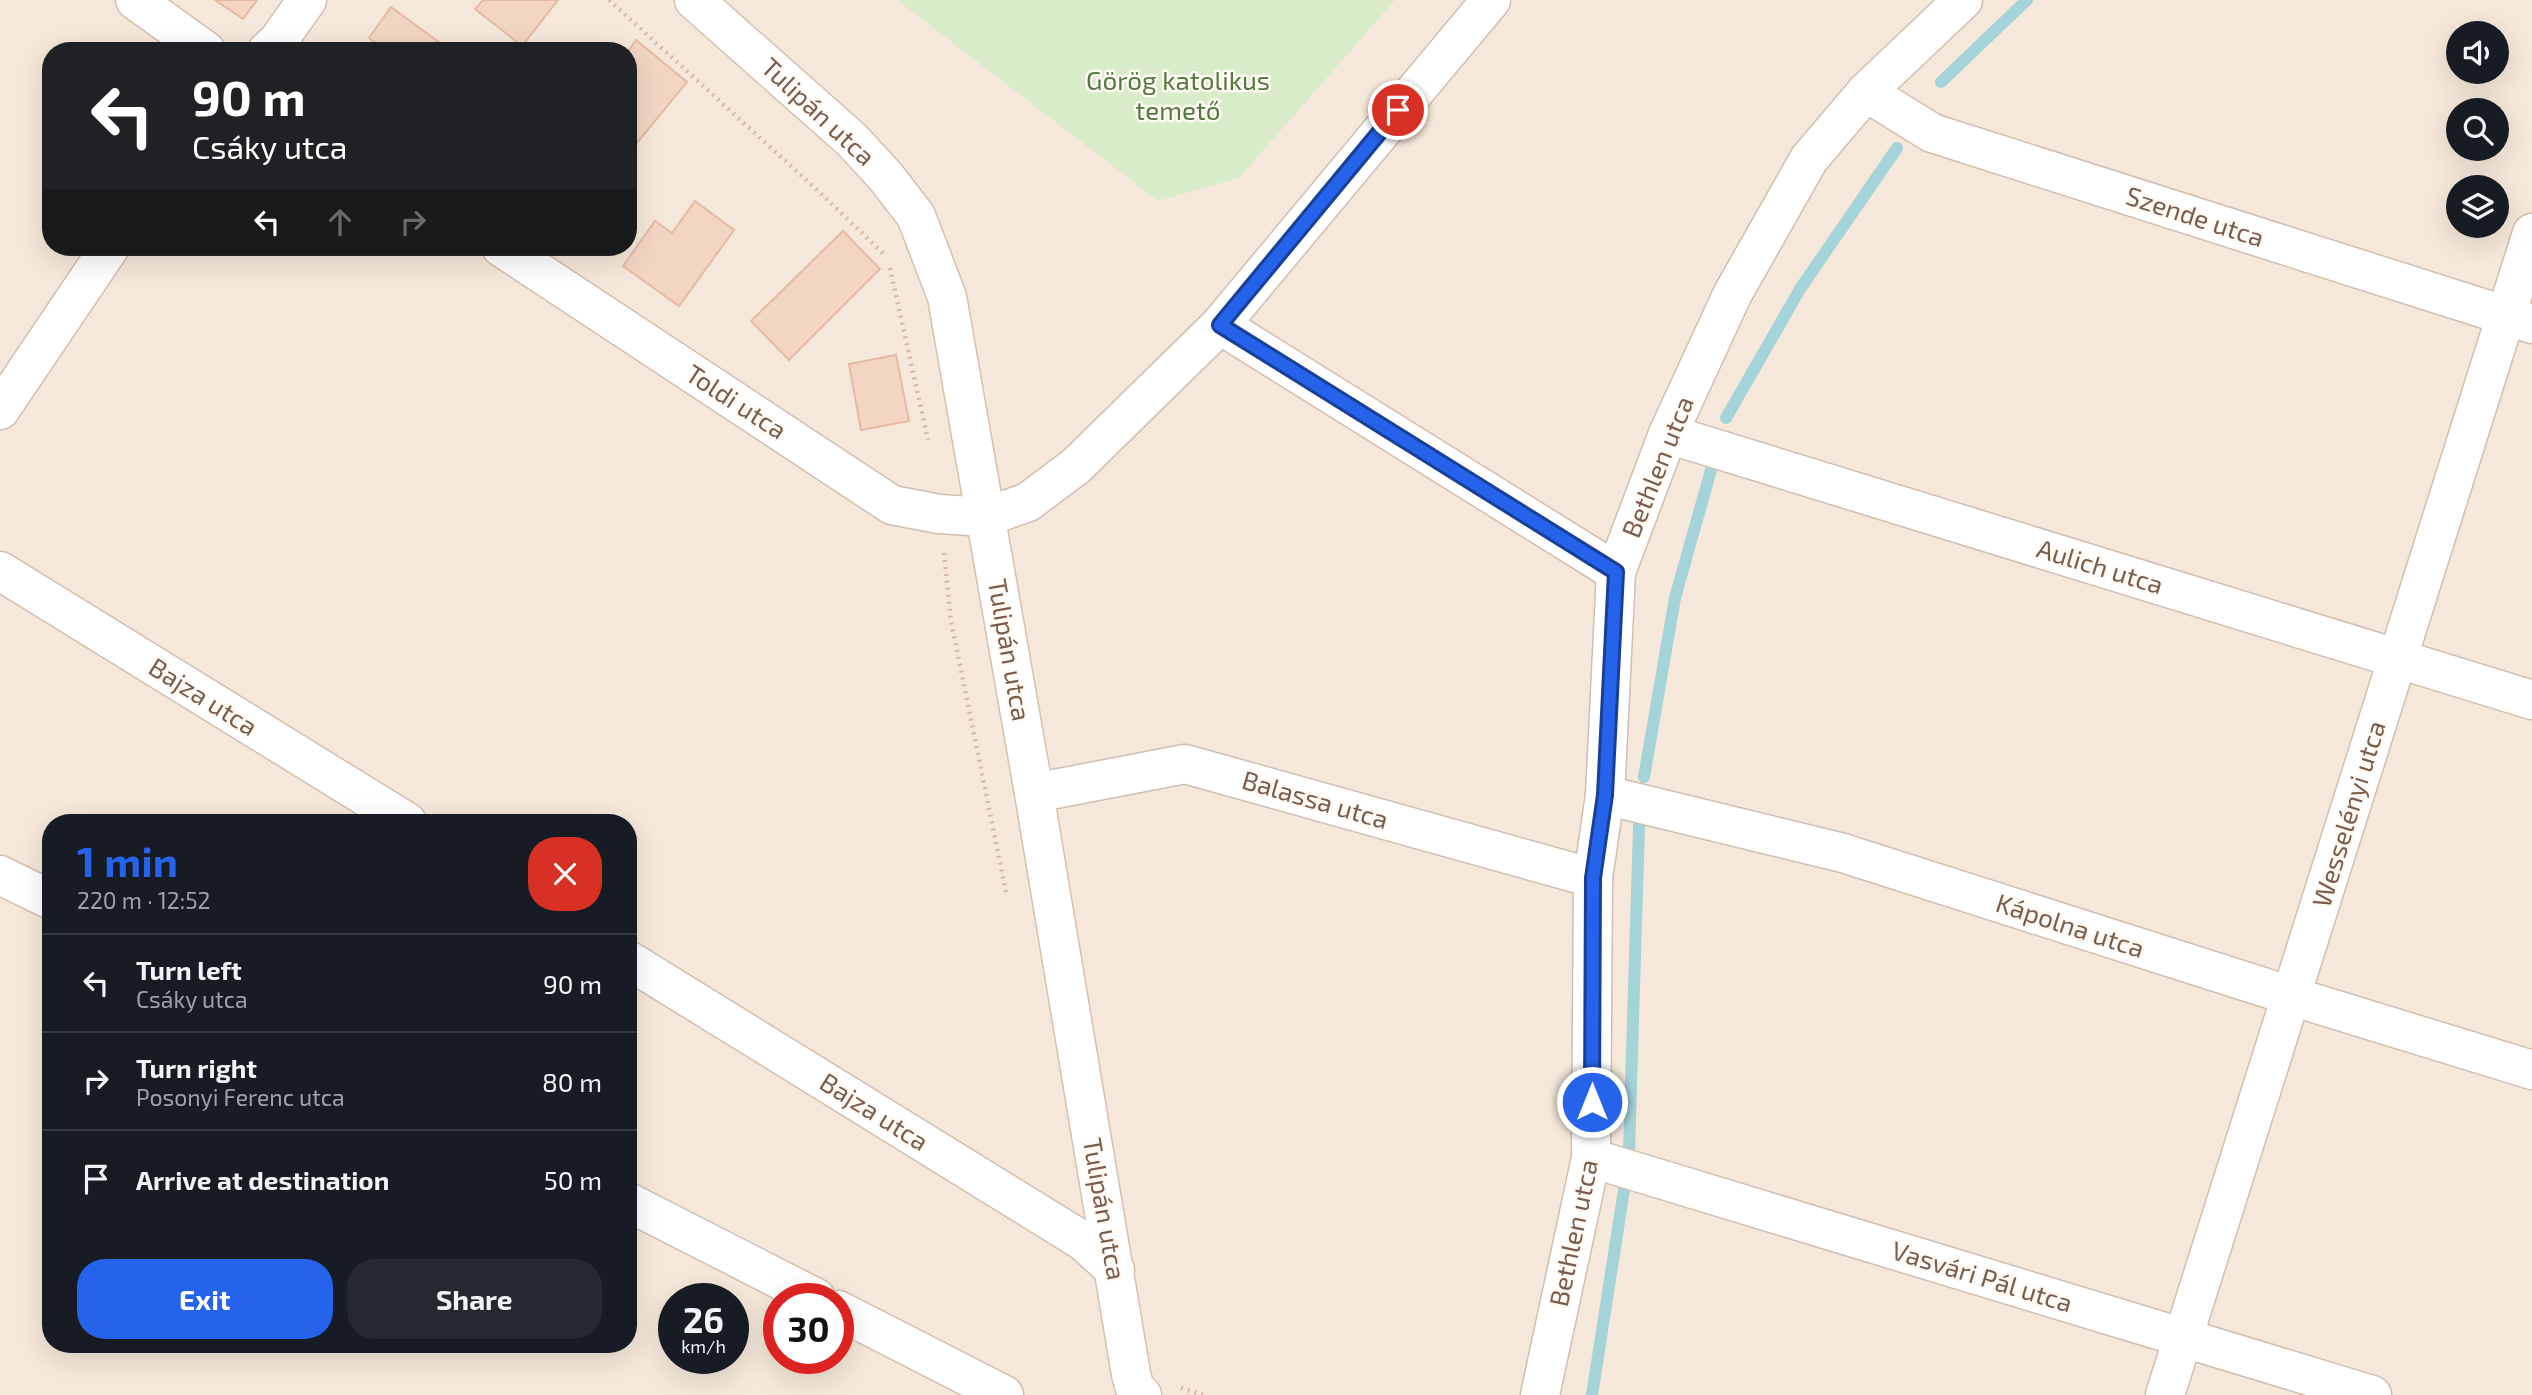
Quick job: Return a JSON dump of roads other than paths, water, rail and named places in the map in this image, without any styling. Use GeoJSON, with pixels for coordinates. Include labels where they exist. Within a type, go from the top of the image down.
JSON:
{"type":"FeatureCollection","features":[{"type":"Feature","properties":{"kind":"street"},"geometry":{"type":"LineString","coordinates":[[135,0],[193,42]]}},
{"type":"Feature","properties":{"kind":"street"},"geometry":{"type":"LineString","coordinates":[[277,42],[307,0]]}},
{"type":"Feature","properties":{"kind":"street","name":"Tulipán utca"},"geometry":{"type":"LineString","coordinates":[[694,0],[852,140],[886,177],[916,216],[947,297],[1138,1393]]}},
{"type":"Feature","properties":{"kind":"street"},"geometry":{"type":"LineString","coordinates":[[986,517],[1028,502],[1076,466],[1220,325],[1491,0]]}},
{"type":"Feature","properties":{"kind":"street","name":"Bethlen utca"},"geometry":{"type":"LineString","coordinates":[[1540,1395],[1591,1158],[1593,878],[1605,795],[1616,572],[1668,434],[1732,295],[1810,159],[1866,92],[1963,0]]}},
{"type":"Feature","properties":{"kind":"street","name":"Szende utca"},"geometry":{"type":"LineString","coordinates":[[1866,92],[1933,133],[2519,320]]}},
{"type":"Feature","properties":{"kind":"street","name":"Wesselényi utca"},"geometry":{"type":"LineString","coordinates":[[2165,1395],[2398,659],[2519,320],[2532,233]]}},
{"type":"Feature","properties":{"kind":"street"},"geometry":{"type":"LineString","coordinates":[[0,411],[104,256]]}},
{"type":"Feature","properties":{"kind":"street","name":"Toldi utca"},"geometry":{"type":"LineString","coordinates":[[515,256],[892,505],[939,514],[986,517]]}},
{"type":"Feature","properties":{"kind":"street"},"geometry":{"type":"LineString","coordinates":[[1220,325],[1616,572]]}},
{"type":"Feature","properties":{"kind":"street","name":"Aulich utca"},"geometry":{"type":"LineString","coordinates":[[1668,434],[2532,700]]}},
{"type":"Feature","properties":{"kind":"street","name":"Bajza utca"},"geometry":{"type":"LineString","coordinates":[[0,570],[394,814]]}},
{"type":"Feature","properties":{"kind":"street","name":"Balassa utca"},"geometry":{"type":"LineString","coordinates":[[1034,793],[1185,764],[1593,878]]}},
{"type":"Feature","properties":{"kind":"street","name":"Kápolna utca"},"geometry":{"type":"LineString","coordinates":[[1605,795],[1843,853],[2532,1070]]}},
{"type":"Feature","properties":{"kind":"street"},"geometry":{"type":"LineString","coordinates":[[0,875],[42,896]]}},
{"type":"Feature","properties":{"kind":"street","name":"Bajza utca"},"geometry":{"type":"LineString","coordinates":[[637,966],[1083,1241],[1115,1270]]}},
{"type":"Feature","properties":{"kind":"street","name":"Vasvári Pál utca"},"geometry":{"type":"LineString","coordinates":[[1591,1158],[2372,1395]]}},
{"type":"Feature","properties":{"kind":"street"},"geometry":{"type":"LineString","coordinates":[[637,1207],[787,1283]]}},
{"type":"Feature","properties":{"kind":"street"},"geometry":{"type":"LineString","coordinates":[[854,1318],[1004,1395]]}},
{"type":"Feature","properties":{"kind":"waterway"},"geometry":{"type":"LineString","coordinates":[[1941,82],[2027,0]]}},
{"type":"Feature","properties":{"kind":"waterway"},"geometry":{"type":"LineString","coordinates":[[1726,418],[1800,289],[1897,148]]}},
{"type":"Feature","properties":{"kind":"waterway"},"geometry":{"type":"LineString","coordinates":[[1644,777],[1675,598],[1711,470]]}},
{"type":"Feature","properties":{"kind":"waterway"},"geometry":{"type":"LineString","coordinates":[[1629,1152],[1639,825]]}},
{"type":"Feature","properties":{"kind":"waterway"},"geometry":{"type":"LineString","coordinates":[[1592,1395],[1626,1177]]}},
{"type":"Feature","properties":{"kind":"park label","name":"Görög katolikus temető"},"geometry":{"type":"Point","coordinates":[1178,96]}}]}
